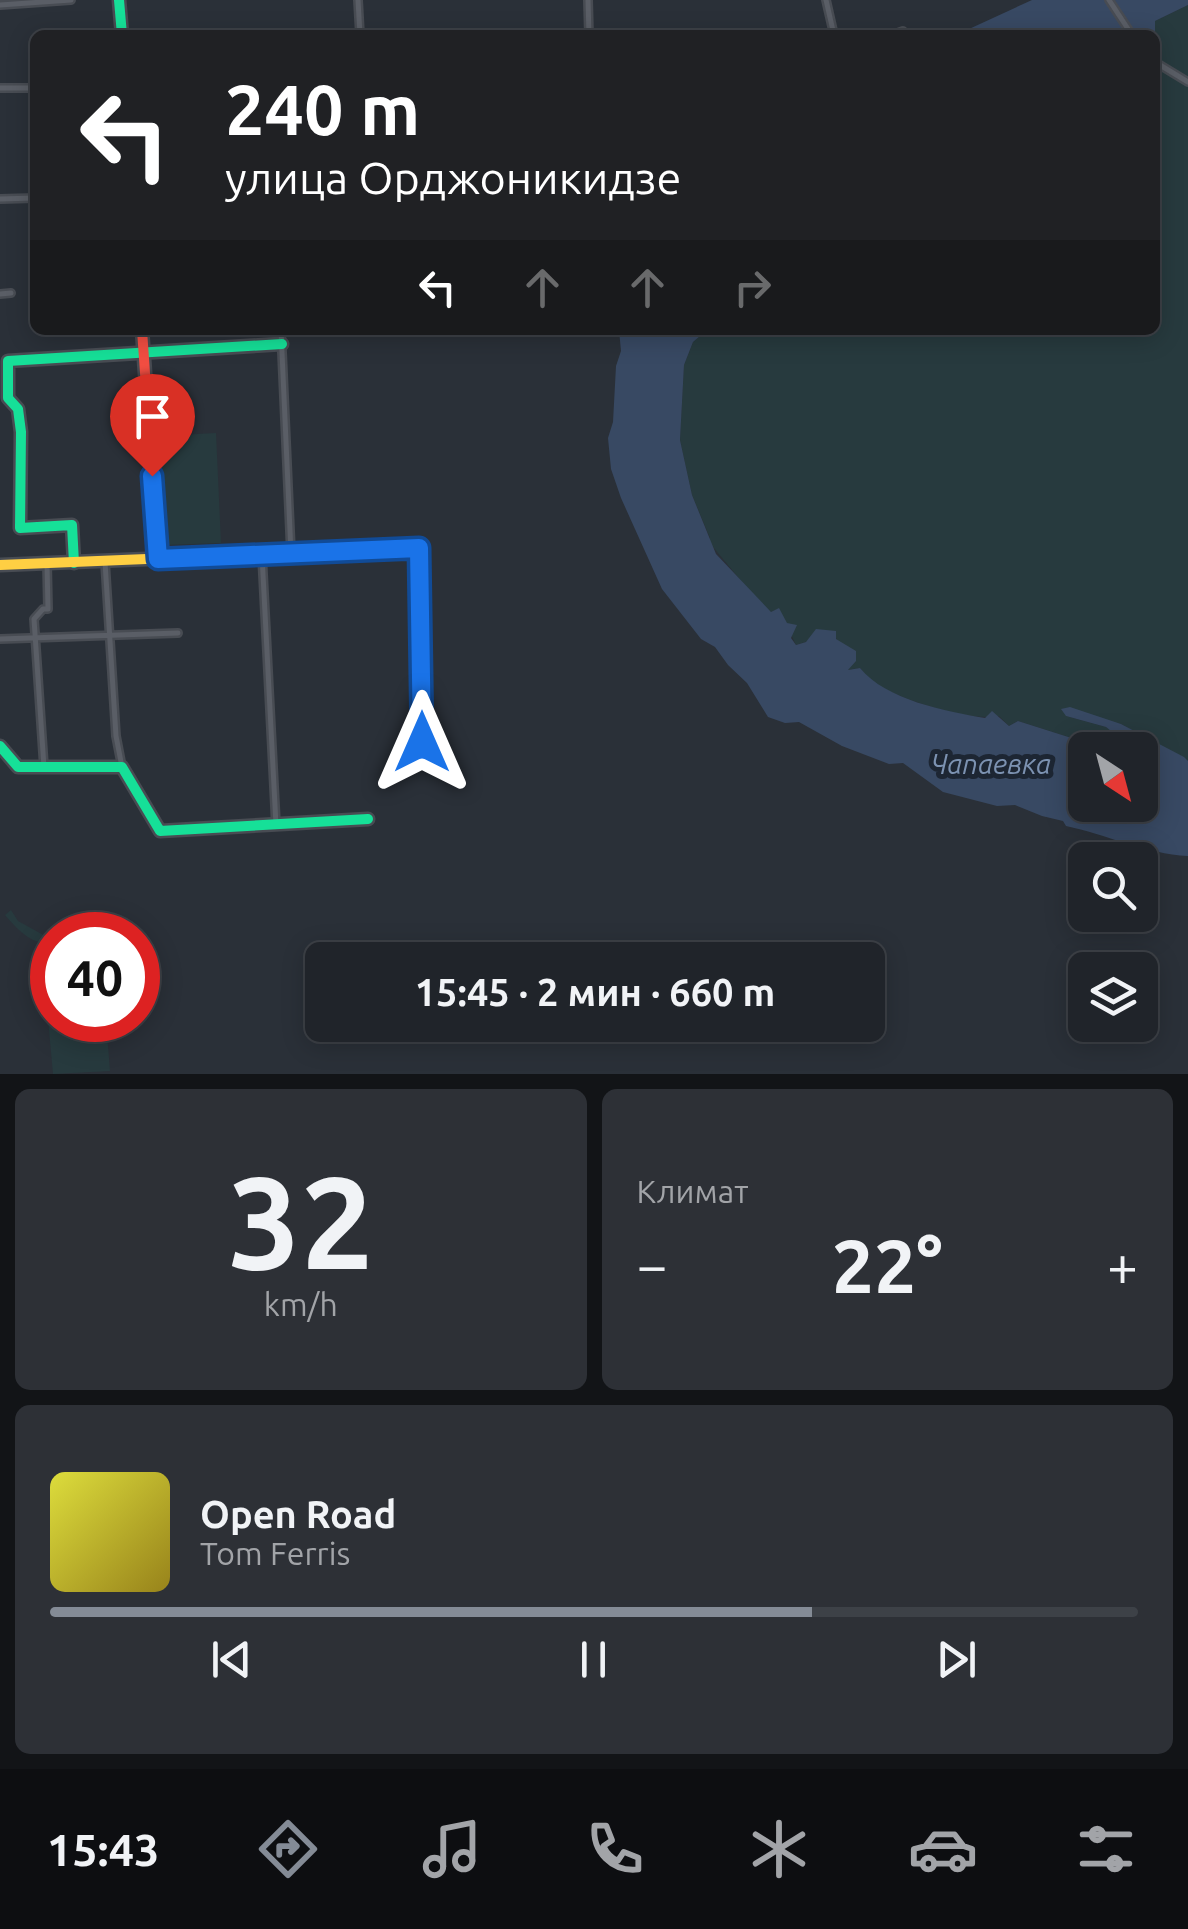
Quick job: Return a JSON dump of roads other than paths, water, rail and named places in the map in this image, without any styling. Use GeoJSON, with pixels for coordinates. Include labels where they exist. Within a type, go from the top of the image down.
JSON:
{"type":"FeatureCollection","features":[{"type":"Feature","properties":{"kind":"street"},"geometry":{"type":"LineString","coordinates":[[0,6],[71,0]]}},
{"type":"Feature","properties":{"kind":"street"},"geometry":{"type":"LineString","coordinates":[[120,0],[122,30]]}},
{"type":"Feature","properties":{"kind":"street"},"geometry":{"type":"LineString","coordinates":[[358,0],[360,30]]}},
{"type":"Feature","properties":{"kind":"street"},"geometry":{"type":"LineString","coordinates":[[588,0],[589,30]]}},
{"type":"Feature","properties":{"kind":"street"},"geometry":{"type":"LineString","coordinates":[[826,0],[833,30]]}},
{"type":"Feature","properties":{"kind":"street"},"geometry":{"type":"LineString","coordinates":[[1109,0],[1129,30]]}},
{"type":"Feature","properties":{"kind":"street"},"geometry":{"type":"LineString","coordinates":[[1160,65],[1188,82]]}},
{"type":"Feature","properties":{"kind":"street"},"geometry":{"type":"LineString","coordinates":[[0,88],[30,88]]}},
{"type":"Feature","properties":{"kind":"street"},"geometry":{"type":"LineString","coordinates":[[0,198],[30,198]]}},
{"type":"Feature","properties":{"kind":"street"},"geometry":{"type":"LineString","coordinates":[[0,294],[11,293]]}},
{"type":"Feature","properties":{"kind":"street"},"geometry":{"type":"LineString","coordinates":[[142,335],[158,559]]}},
{"type":"Feature","properties":{"kind":"street"},"geometry":{"type":"LineString","coordinates":[[281,335],[290,553]]}},
{"type":"Feature","properties":{"kind":"street"},"geometry":{"type":"LineString","coordinates":[[74,563],[72,525],[20,528],[22,432],[18,409],[8,398],[8,361],[282,344]]}},
{"type":"Feature","properties":{"kind":"street"},"geometry":{"type":"LineString","coordinates":[[0,565],[419,548],[422,742]]}},
{"type":"Feature","properties":{"kind":"street"},"geometry":{"type":"LineString","coordinates":[[262,554],[276,825]]}},
{"type":"Feature","properties":{"kind":"street"},"geometry":{"type":"LineString","coordinates":[[104,561],[116,736],[122,768],[160,831],[368,819]]}},
{"type":"Feature","properties":{"kind":"street"},"geometry":{"type":"LineString","coordinates":[[44,767],[34,619],[48,608],[47,564]]}},
{"type":"Feature","properties":{"kind":"street"},"geometry":{"type":"LineString","coordinates":[[0,639],[178,633]]}},
{"type":"Feature","properties":{"kind":"street"},"geometry":{"type":"LineString","coordinates":[[0,746],[18,767],[122,768]]}},
{"type":"Feature","properties":{"kind":"water"},"geometry":{"type":"Polygon","coordinates":[[[1032,0],[1188,0],[1188,5],[1155,21],[1155,30],[967,30],[1032,0]]]}},
{"type":"Feature","properties":{"kind":"water","name":"Чапаевка"},"geometry":{"type":"Polygon","coordinates":[[[619,335],[701,335],[693,342],[684,365],[680,440],[692,495],[716,554],[771,612],[779,608],[787,623],[797,625],[791,638],[796,645],[806,642],[816,629],[836,631],[836,639],[856,651],[856,661],[848,670],[860,668],[900,696],[985,718],[992,711],[1009,726],[1018,721],[1068,737],[1068,822],[1158,822],[1158,743],[1184,757],[1188,761],[1188,856],[1158,852],[1158,842],[1122,842],[1066,826],[1063,821],[1015,805],[997,806],[943,792],[903,763],[889,764],[842,746],[799,722],[785,723],[768,717],[747,683],[715,647],[701,639],[662,589],[611,469],[608,438],[613,422],[619,335]]]}},
{"type":"Feature","properties":{"kind":"water","name":"Чапаевка"},"geometry":{"type":"Polygon","coordinates":[[[1070,707],[1136,732],[1112,732],[1066,716],[1061,709],[1070,707]]]}}]}
